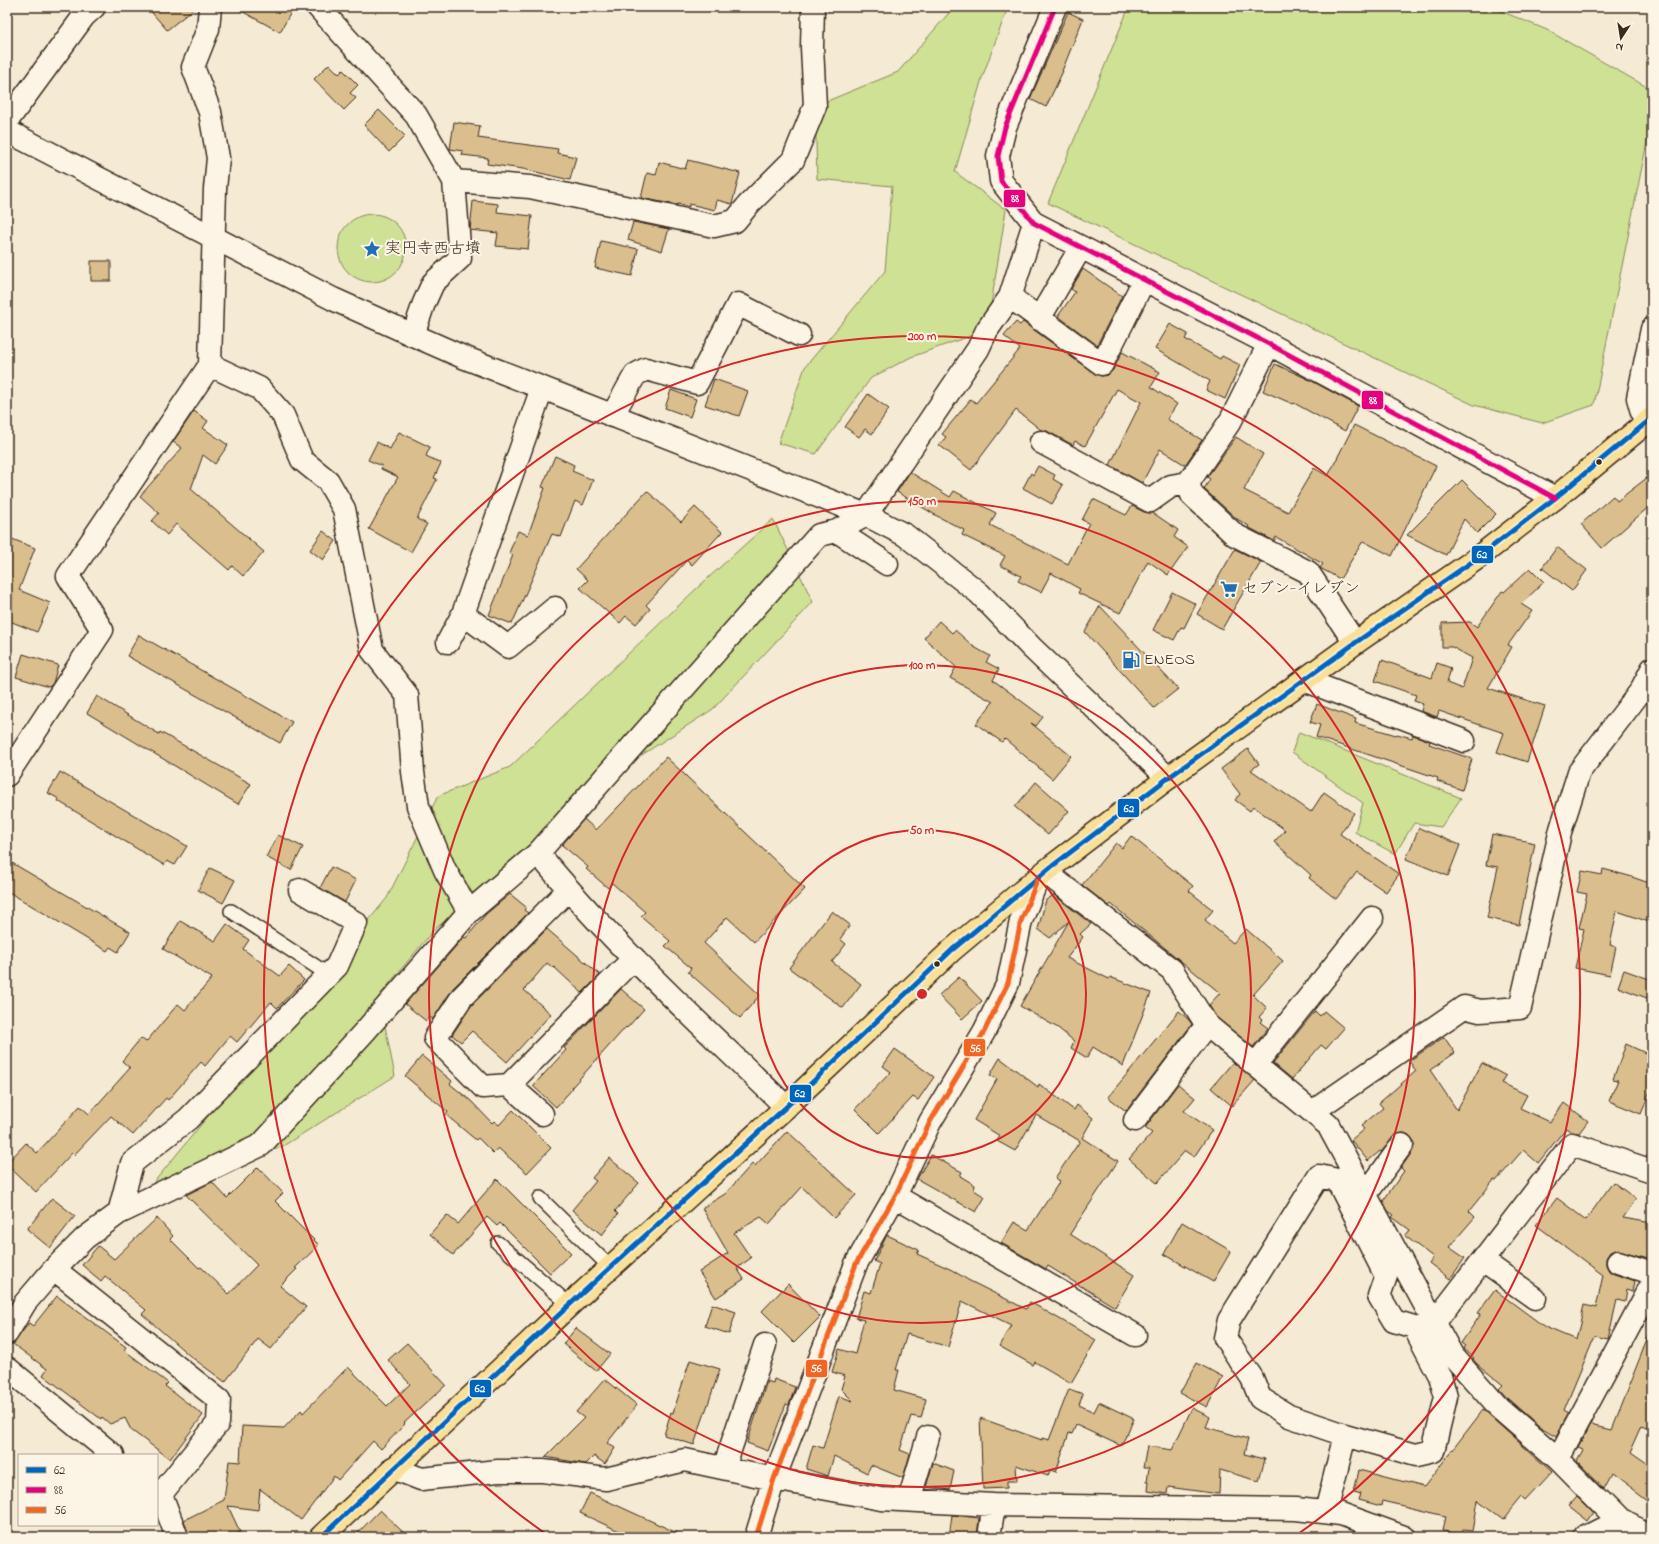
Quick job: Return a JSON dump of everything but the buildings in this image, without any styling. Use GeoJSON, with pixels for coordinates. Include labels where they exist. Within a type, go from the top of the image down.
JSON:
{"type":"FeatureCollection","features":[{"type":"Feature","properties":{"kind":"main road"},"geometry":{"type":"LineString","coordinates":[[321,1537],[393,1468],[786,1107],[952,950],[1042,875],[1168,778],[1355,643],[1476,559],[1650,425]]}},
{"type":"Feature","properties":{"kind":"street"},"geometry":{"type":"LineString","coordinates":[[7,121],[84,16],[94,7]]}},
{"type":"Feature","properties":{"kind":"street"},"geometry":{"type":"LineString","coordinates":[[7,775],[102,630],[68,576],[210,365],[215,189],[218,158],[210,112],[193,67],[208,29],[210,7]]}},
{"type":"Feature","properties":{"kind":"street"},"geometry":{"type":"LineString","coordinates":[[318,7],[416,115],[454,181],[460,258],[433,282],[413,335]]}},
{"type":"Feature","properties":{"kind":"street"},"geometry":{"type":"LineString","coordinates":[[454,181],[530,187],[714,226],[735,221],[749,204],[793,160],[815,106],[812,47],[813,7]]}},
{"type":"Feature","properties":{"kind":"street"},"geometry":{"type":"LineString","coordinates":[[1055,7],[1005,127],[998,156],[1000,181],[1034,223],[1269,344],[1555,498]]}},
{"type":"Feature","properties":{"kind":"street"},"geometry":{"type":"LineString","coordinates":[[7,131],[333,299],[463,357],[866,515],[904,535],[979,593],[1031,647],[1168,778]]}},
{"type":"Feature","properties":{"kind":"street"},"geometry":{"type":"LineString","coordinates":[[7,1333],[25,1303],[54,1269],[85,1238],[119,1213],[261,1145],[366,1030],[469,912],[538,853],[819,535],[837,531],[866,515],[978,349],[987,330],[1010,297],[1034,223]]}},
{"type":"Feature","properties":{"kind":"street"},"geometry":{"type":"LineString","coordinates":[[1039,319],[1081,247]]}},
{"type":"Feature","properties":{"kind":"street"},"geometry":{"type":"LineString","coordinates":[[1010,297],[1102,364],[1144,280]]}},
{"type":"Feature","properties":{"kind":"street"},"geometry":{"type":"LineString","coordinates":[[612,416],[635,375],[646,370],[697,383],[738,304],[799,335]]}},
{"type":"Feature","properties":{"kind":"street"},"geometry":{"type":"LineString","coordinates":[[1650,425],[1638,398],[1652,329]]}},
{"type":"Feature","properties":{"kind":"street"},"geometry":{"type":"LineString","coordinates":[[1042,442],[1150,501],[1171,486],[1188,483],[1231,420],[1269,344]]}},
{"type":"Feature","properties":{"kind":"street"},"geometry":{"type":"LineString","coordinates":[[210,365],[259,388],[282,415],[302,460],[328,481],[344,509],[372,650],[407,694],[413,772],[418,806],[445,870],[469,912]]}},
{"type":"Feature","properties":{"kind":"street"},"geometry":{"type":"LineString","coordinates":[[448,642],[463,614],[542,388]]}},
{"type":"Feature","properties":{"kind":"street"},"geometry":{"type":"LineString","coordinates":[[1188,483],[1192,495],[1235,535],[1308,572],[1355,643]]}},
{"type":"Feature","properties":{"kind":"street"},"geometry":{"type":"LineString","coordinates":[[837,531],[887,564]]}},
{"type":"Feature","properties":{"kind":"street"},"geometry":{"type":"LineString","coordinates":[[463,614],[508,647],[555,608]]}},
{"type":"Feature","properties":{"kind":"street"},"geometry":{"type":"LineString","coordinates":[[1312,1112],[1464,1007],[1480,1011],[1520,1008],[1561,829],[1580,772],[1640,692],[1652,669]]}},
{"type":"Feature","properties":{"kind":"street"},"geometry":{"type":"LineString","coordinates":[[1304,680],[1464,741]]}},
{"type":"Feature","properties":{"kind":"street"},"geometry":{"type":"LineString","coordinates":[[538,853],[568,890],[634,958],[786,1107]]}},
{"type":"Feature","properties":{"kind":"street"},"geometry":{"type":"LineString","coordinates":[[756,1537],[774,1479],[856,1264],[895,1196],[930,1122],[984,1032],[1008,983],[1021,921],[1042,875],[1172,970],[1207,1025],[1328,1124],[1452,1355],[1499,1408],[1558,1459],[1619,1521],[1652,1535]]}},
{"type":"Feature","properties":{"kind":"street"},"geometry":{"type":"LineString","coordinates":[[119,1213],[132,1163],[188,1119],[337,966],[356,923],[300,890]]}},
{"type":"Feature","properties":{"kind":"street"},"geometry":{"type":"LineString","coordinates":[[568,890],[462,997],[435,1038],[483,1087],[509,1085],[634,958]]}},
{"type":"Feature","properties":{"kind":"street"},"geometry":{"type":"LineString","coordinates":[[1255,1065],[1372,918]]}},
{"type":"Feature","properties":{"kind":"street"},"geometry":{"type":"LineString","coordinates":[[1136,1120],[1207,1025]]}},
{"type":"Feature","properties":{"kind":"street"},"geometry":{"type":"LineString","coordinates":[[509,1085],[542,1114]]}},
{"type":"Feature","properties":{"kind":"street"},"geometry":{"type":"LineString","coordinates":[[1435,1322],[1572,1144],[1652,1171]]}},
{"type":"Feature","properties":{"kind":"street"},"geometry":{"type":"LineString","coordinates":[[1366,1194],[1402,1145]]}},
{"type":"Feature","properties":{"kind":"street"},"geometry":{"type":"LineString","coordinates":[[1319,1176],[1337,1180],[1386,1276],[1379,1296],[1394,1321],[1414,1327],[1440,1376],[1446,1397],[1433,1451],[1416,1455],[1345,1435],[1289,1416],[1260,1398],[1252,1378],[1225,1338],[1229,1320],[1319,1176]]}},
{"type":"Feature","properties":{"kind":"street"},"geometry":{"type":"LineString","coordinates":[[895,1196],[1135,1335]]}},
{"type":"Feature","properties":{"kind":"street"},"geometry":{"type":"LineString","coordinates":[[1483,1260],[1535,1298]]}},
{"type":"Feature","properties":{"kind":"street"},"geometry":{"type":"LineString","coordinates":[[1618,1262],[1652,1273]]}},
{"type":"Feature","properties":{"kind":"street"},"geometry":{"type":"LineString","coordinates":[[54,1269],[219,1400],[218,1423],[159,1492],[177,1537]]}},
{"type":"Feature","properties":{"kind":"street"},"geometry":{"type":"LineString","coordinates":[[1558,1459],[1652,1284]]}},
{"type":"Feature","properties":{"kind":"street"},"geometry":{"type":"LineString","coordinates":[[724,1468],[765,1345]]}},
{"type":"Feature","properties":{"kind":"street"},"geometry":{"type":"LineString","coordinates":[[7,1368],[112,1454]]}},
{"type":"Feature","properties":{"kind":"street"},"geometry":{"type":"LineString","coordinates":[[1326,1512],[1345,1435]]}},
{"type":"Feature","properties":{"kind":"street"},"geometry":{"type":"LineString","coordinates":[[909,1500],[928,1437]]}},
{"type":"Feature","properties":{"kind":"street"},"geometry":{"type":"LineString","coordinates":[[393,1468],[421,1479],[498,1471],[543,1470],[606,1480],[685,1460],[774,1479],[881,1499],[994,1505],[1296,1508],[1341,1514],[1392,1535]]}},
{"type":"Feature","properties":{"kind":"street"},"geometry":{"type":"LineString","coordinates":[[989,1537],[994,1505]]}},
{"type":"Feature","properties":{"kind":"street"},"geometry":{"type":"LineString","coordinates":[[1587,1537],[1619,1521]]}},
{"type":"Feature","properties":{"kind":"lane"},"geometry":{"type":"LineString","coordinates":[[231,911],[329,975]]}},
{"type":"Feature","properties":{"kind":"lane"},"geometry":{"type":"LineString","coordinates":[[540,1198],[610,1268]]}},
{"type":"Feature","properties":{"kind":"lane"},"geometry":{"type":"LineString","coordinates":[[498,1243],[570,1305]]}},
{"type":"Feature","properties":{"kind":"green space"},"geometry":{"type":"Polygon","coordinates":[[[954,7],[1008,7],[982,78],[955,172],[1006,210],[987,330],[911,357],[871,378],[816,454],[778,443],[805,367],[885,271],[892,186],[817,179],[815,106],[898,72],[954,7]]]}},
{"type":"Feature","properties":{"kind":"green space"},"geometry":{"type":"Polygon","coordinates":[[[1129,7],[1491,7],[1547,30],[1652,90],[1652,117],[1594,405],[1542,423],[1474,405],[1048,203],[1129,7]]]}},
{"type":"Feature","properties":{"kind":"green space","name":"実円寺西古墳"},"geometry":{"type":"Polygon","coordinates":[[[365,214],[379,214],[391,219],[401,229],[406,241],[406,255],[401,267],[391,277],[379,282],[365,282],[353,277],[343,267],[338,255],[338,241],[343,229],[353,219],[365,214]]]}},
{"type":"Feature","properties":{"kind":"green space"},"geometry":{"type":"Polygon","coordinates":[[[773,519],[813,602],[713,709],[603,780],[432,932],[379,996],[395,1076],[283,1146],[143,1201],[154,1182],[387,898],[438,796],[510,767],[696,589],[773,519]]]}},
{"type":"Feature","properties":{"kind":"green space"},"geometry":{"type":"Polygon","coordinates":[[[1299,732],[1461,798],[1441,827],[1414,823],[1395,854],[1355,832],[1363,803],[1292,752],[1299,732]]]}},
{"type":"Feature","properties":{"kind":"transit line","name":"88"},"geometry":{"type":"LineString","coordinates":[[1055,7],[1005,127],[998,156],[1001,181],[1034,223],[1269,344],[1555,498]]}},
{"type":"Feature","properties":{"kind":"transit line","name":"62"},"geometry":{"type":"LineString","coordinates":[[321,1537],[578,1297],[786,1107],[952,950],[1051,867],[1168,778],[1355,643],[1476,559],[1555,498],[1652,418]]}},
{"type":"Feature","properties":{"kind":"transit line","name":"56"},"geometry":{"type":"LineString","coordinates":[[756,1537],[774,1479],[856,1264],[895,1196],[930,1122],[984,1032],[1008,983],[1021,921],[1037,881]]}},
{"type":"Feature","properties":{"kind":"place","name":"実円寺西古墳"},"geometry":{"type":"Point","coordinates":[372,249]}},
{"type":"Feature","properties":{"kind":"place","name":"セブン-イレブン"},"geometry":{"type":"Point","coordinates":[1229,589]}},
{"type":"Feature","properties":{"kind":"place","name":"ENEOS"},"geometry":{"type":"Point","coordinates":[1131,660]}}]}
